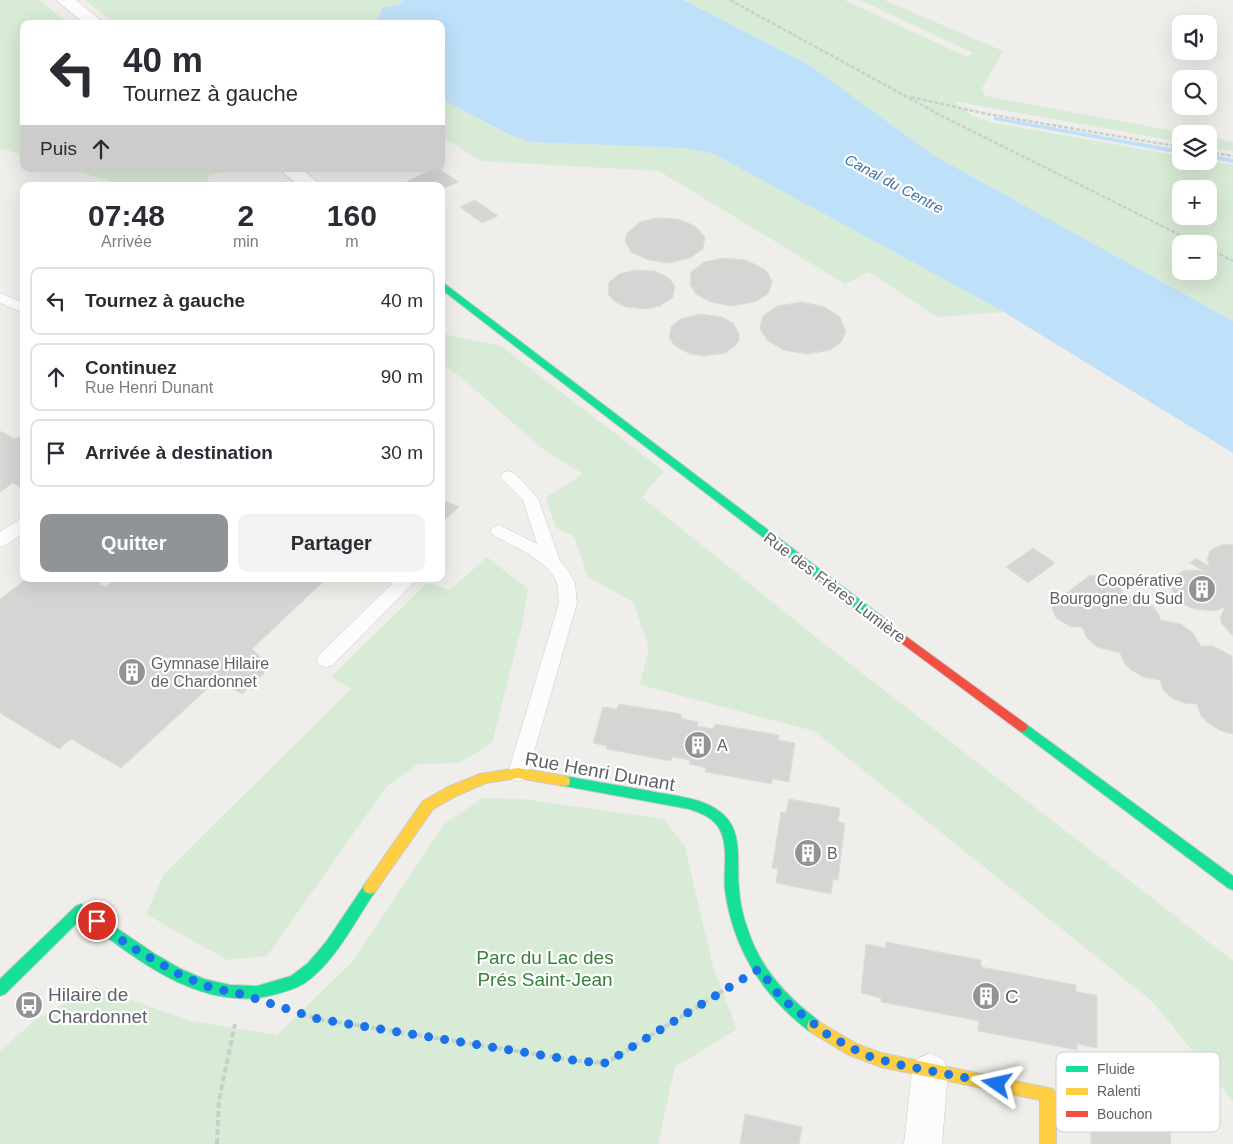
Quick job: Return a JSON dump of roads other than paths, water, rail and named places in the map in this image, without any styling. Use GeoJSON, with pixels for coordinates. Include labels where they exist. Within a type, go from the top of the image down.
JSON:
{"type":"FeatureCollection","features":[{"type":"Feature","properties":{"kind":"street"},"geometry":{"type":"LineString","coordinates":[[65,0],[91,20]]}},
{"type":"Feature","properties":{"kind":"street"},"geometry":{"type":"LineString","coordinates":[[293,172],[307,182]]}},
{"type":"Feature","properties":{"kind":"street","name":"Rue des Frères Lumière"},"geometry":{"type":"LineString","coordinates":[[445,287],[898,635],[1233,884]]}},
{"type":"Feature","properties":{"kind":"street","name":"Rue Henri Dunant"},"geometry":{"type":"LineString","coordinates":[[0,989],[81,910],[128,945],[182,976],[212,988],[241,994],[278,989],[302,977],[321,959],[428,805],[453,790],[485,778],[518,772],[689,804],[710,811],[723,822],[731,846],[732,888],[736,914],[746,946],[759,969],[782,999],[814,1025],[842,1044],[865,1055],[930,1071],[1048,1094],[1048,1144]]}},
{"type":"Feature","properties":{"kind":"street"},"geometry":{"type":"LineString","coordinates":[[923,1144],[930,1071]]}},
{"type":"Feature","properties":{"kind":"lane"},"geometry":{"type":"LineString","coordinates":[[0,297],[20,307]]}},
{"type":"Feature","properties":{"kind":"lane"},"geometry":{"type":"LineString","coordinates":[[508,476],[530,498],[553,564]]}},
{"type":"Feature","properties":{"kind":"lane"},"geometry":{"type":"LineString","coordinates":[[0,541],[20,527]]}},
{"type":"Feature","properties":{"kind":"lane"},"geometry":{"type":"LineString","coordinates":[[499,531],[532,548],[553,564],[566,581],[568,603],[518,772]]}},
{"type":"Feature","properties":{"kind":"lane"},"geometry":{"type":"LineString","coordinates":[[326,660],[405,582]]}},
{"type":"Feature","properties":{"kind":"water","name":"Canal du Centre"},"geometry":{"type":"Polygon","coordinates":[[[403,0],[684,0],[811,66],[933,155],[1233,321],[1233,453],[1004,312],[714,154],[684,148],[530,142],[508,134],[445,101],[445,20],[378,20],[382,8],[399,4],[403,0]]]}},
{"type":"Feature","properties":{"kind":"waterway"},"geometry":{"type":"LineString","coordinates":[[996,119],[1172,150]]}},
{"type":"Feature","properties":{"kind":"waterway"},"geometry":{"type":"LineString","coordinates":[[1217,158],[1233,161]]}},
{"type":"Feature","properties":{"kind":"place","name":"Coopérative Bourgogne du Sud"},"geometry":{"type":"Point","coordinates":[1202,589]}},
{"type":"Feature","properties":{"kind":"place","name":"Gymnase Hilaire de Chardonnet"},"geometry":{"type":"Point","coordinates":[132,672]}},
{"type":"Feature","properties":{"kind":"place","name":"A"},"geometry":{"type":"Point","coordinates":[698,745]}},
{"type":"Feature","properties":{"kind":"place","name":"B"},"geometry":{"type":"Point","coordinates":[808,853]}},
{"type":"Feature","properties":{"kind":"place","name":"C"},"geometry":{"type":"Point","coordinates":[986,996]}},
{"type":"Feature","properties":{"kind":"place","name":"Hilaire de Chardonnet"},"geometry":{"type":"Point","coordinates":[29,1005]}},
{"type":"Feature","properties":{"kind":"park label","name":"Parc du Lac des Prés Saint-Jean"},"geometry":{"type":"Point","coordinates":[545,968]}}]}
